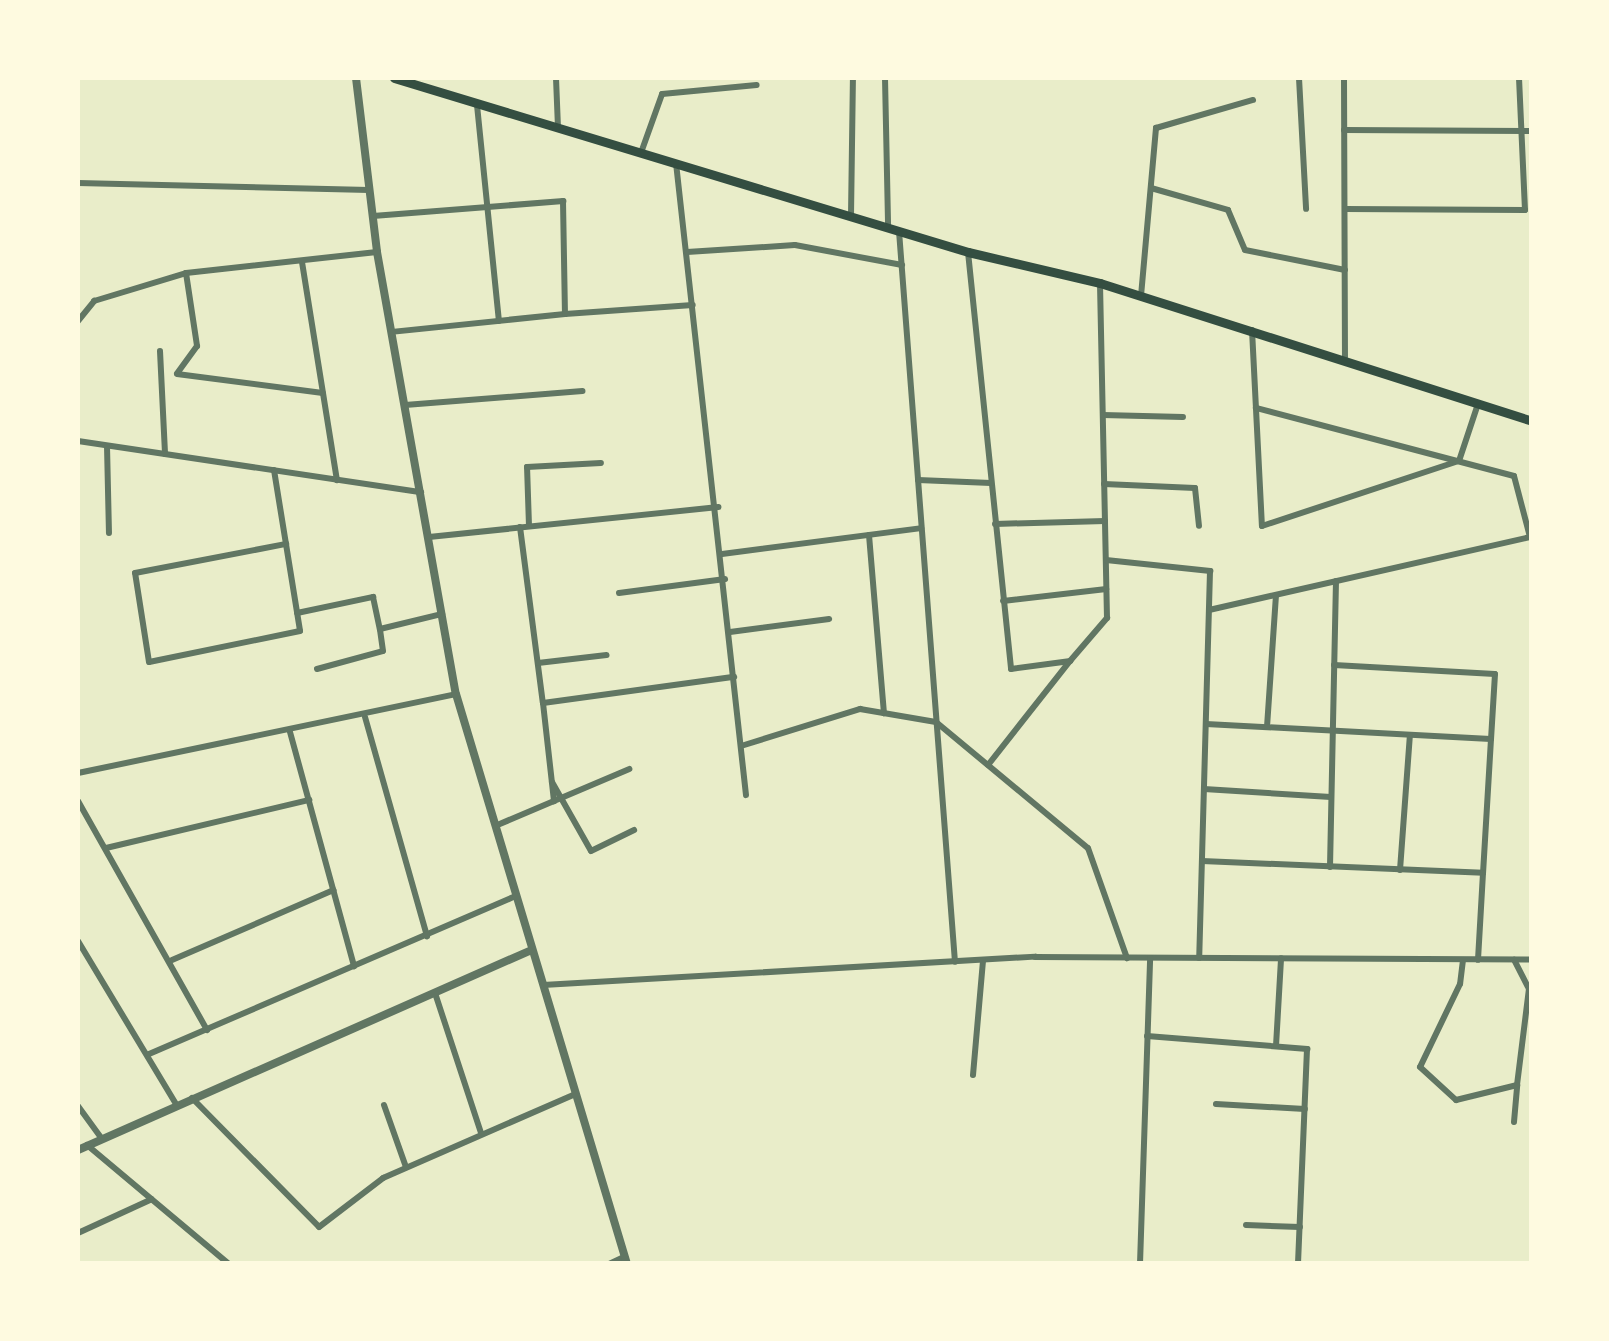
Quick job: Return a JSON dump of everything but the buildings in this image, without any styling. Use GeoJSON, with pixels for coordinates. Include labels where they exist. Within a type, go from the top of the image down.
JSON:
{"type":"FeatureCollection","features":[{"type":"Feature","properties":{"kind":"main road"},"geometry":{"type":"LineString","coordinates":[[394,78],[642,150],[968,252],[1100,283],[1345,357],[1532,421]]}},
{"type":"Feature","properties":{"kind":"street"},"geometry":{"type":"LineString","coordinates":[[356,78],[377,252],[456,694],[528,951],[542,985],[625,1260],[608,1264]]}},
{"type":"Feature","properties":{"kind":"street"},"geometry":{"type":"LineString","coordinates":[[556,78],[558,127]]}},
{"type":"Feature","properties":{"kind":"street"},"geometry":{"type":"LineString","coordinates":[[852,216],[853,78]]}},
{"type":"Feature","properties":{"kind":"street"},"geometry":{"type":"LineString","coordinates":[[885,78],[894,230],[902,265],[955,962]]}},
{"type":"Feature","properties":{"kind":"street"},"geometry":{"type":"LineString","coordinates":[[1299,78],[1306,209]]}},
{"type":"Feature","properties":{"kind":"street"},"geometry":{"type":"LineString","coordinates":[[1344,78],[1345,357]]}},
{"type":"Feature","properties":{"kind":"street"},"geometry":{"type":"LineString","coordinates":[[1344,209],[1525,210],[1519,78]]}},
{"type":"Feature","properties":{"kind":"street"},"geometry":{"type":"LineString","coordinates":[[642,150],[662,94],[757,86]]}},
{"type":"Feature","properties":{"kind":"street"},"geometry":{"type":"LineString","coordinates":[[1142,296],[1156,128],[1253,100]]}},
{"type":"Feature","properties":{"kind":"street"},"geometry":{"type":"LineString","coordinates":[[477,104],[499,321]]}},
{"type":"Feature","properties":{"kind":"street"},"geometry":{"type":"LineString","coordinates":[[1344,130],[1532,131]]}},
{"type":"Feature","properties":{"kind":"street"},"geometry":{"type":"LineString","coordinates":[[676,162],[718,507],[746,794]]}},
{"type":"Feature","properties":{"kind":"street"},"geometry":{"type":"LineString","coordinates":[[78,183],[369,190]]}},
{"type":"Feature","properties":{"kind":"street"},"geometry":{"type":"LineString","coordinates":[[1150,188],[1228,210],[1244,250],[1344,270]]}},
{"type":"Feature","properties":{"kind":"street"},"geometry":{"type":"LineString","coordinates":[[372,216],[563,201],[566,314]]}},
{"type":"Feature","properties":{"kind":"street"},"geometry":{"type":"LineString","coordinates":[[688,252],[796,245],[902,265]]}},
{"type":"Feature","properties":{"kind":"street"},"geometry":{"type":"LineString","coordinates":[[78,321],[94,301],[186,273],[377,252]]}},
{"type":"Feature","properties":{"kind":"street"},"geometry":{"type":"LineString","coordinates":[[968,252],[1010,670],[1070,662]]}},
{"type":"Feature","properties":{"kind":"street"},"geometry":{"type":"LineString","coordinates":[[302,262],[337,480]]}},
{"type":"Feature","properties":{"kind":"street"},"geometry":{"type":"LineString","coordinates":[[178,374],[197,346],[186,273]]}},
{"type":"Feature","properties":{"kind":"street"},"geometry":{"type":"LineString","coordinates":[[988,765],[1107,618],[1100,283]]}},
{"type":"Feature","properties":{"kind":"street"},"geometry":{"type":"LineString","coordinates":[[392,332],[694,305]]}},
{"type":"Feature","properties":{"kind":"street"},"geometry":{"type":"LineString","coordinates":[[1252,329],[1262,526],[1459,461]]}},
{"type":"Feature","properties":{"kind":"street"},"geometry":{"type":"LineString","coordinates":[[160,351],[165,370],[165,454]]}},
{"type":"Feature","properties":{"kind":"street"},"geometry":{"type":"LineString","coordinates":[[165,370],[322,393]]}},
{"type":"Feature","properties":{"kind":"street"},"geometry":{"type":"LineString","coordinates":[[405,405],[582,391]]}},
{"type":"Feature","properties":{"kind":"street"},"geometry":{"type":"LineString","coordinates":[[1459,461],[1478,404]]}},
{"type":"Feature","properties":{"kind":"street"},"geometry":{"type":"LineString","coordinates":[[1209,610],[1530,537],[1514,476],[1256,408]]}},
{"type":"Feature","properties":{"kind":"street"},"geometry":{"type":"LineString","coordinates":[[1103,415],[1183,417]]}},
{"type":"Feature","properties":{"kind":"street"},"geometry":{"type":"LineString","coordinates":[[78,442],[420,492]]}},
{"type":"Feature","properties":{"kind":"street"},"geometry":{"type":"LineString","coordinates":[[108,446],[109,533]]}},
{"type":"Feature","properties":{"kind":"street"},"geometry":{"type":"LineString","coordinates":[[554,801],[525,527],[527,467],[601,463]]}},
{"type":"Feature","properties":{"kind":"street"},"geometry":{"type":"LineString","coordinates":[[274,470],[286,544],[297,614],[300,631],[149,662],[135,573],[286,544]]}},
{"type":"Feature","properties":{"kind":"street"},"geometry":{"type":"LineString","coordinates":[[918,480],[991,483]]}},
{"type":"Feature","properties":{"kind":"street"},"geometry":{"type":"LineString","coordinates":[[1104,484],[1196,488],[1200,526]]}},
{"type":"Feature","properties":{"kind":"street"},"geometry":{"type":"LineString","coordinates":[[429,537],[718,507]]}},
{"type":"Feature","properties":{"kind":"street"},"geometry":{"type":"LineString","coordinates":[[995,524],[1105,521]]}},
{"type":"Feature","properties":{"kind":"street"},"geometry":{"type":"LineString","coordinates":[[722,554],[921,528]]}},
{"type":"Feature","properties":{"kind":"street"},"geometry":{"type":"LineString","coordinates":[[869,535],[884,713]]}},
{"type":"Feature","properties":{"kind":"street"},"geometry":{"type":"LineString","coordinates":[[1106,560],[1210,571],[1200,958]]}},
{"type":"Feature","properties":{"kind":"street"},"geometry":{"type":"LineString","coordinates":[[619,593],[725,579]]}},
{"type":"Feature","properties":{"kind":"street"},"geometry":{"type":"LineString","coordinates":[[1330,867],[1336,581]]}},
{"type":"Feature","properties":{"kind":"street"},"geometry":{"type":"LineString","coordinates":[[1004,602],[1107,588]]}},
{"type":"Feature","properties":{"kind":"street"},"geometry":{"type":"LineString","coordinates":[[1266,727],[1276,595]]}},
{"type":"Feature","properties":{"kind":"street"},"geometry":{"type":"LineString","coordinates":[[297,614],[373,598],[383,651],[316,668]]}},
{"type":"Feature","properties":{"kind":"street"},"geometry":{"type":"LineString","coordinates":[[380,629],[442,614]]}},
{"type":"Feature","properties":{"kind":"street"},"geometry":{"type":"LineString","coordinates":[[730,632],[828,619]]}},
{"type":"Feature","properties":{"kind":"street"},"geometry":{"type":"LineString","coordinates":[[538,664],[607,655]]}},
{"type":"Feature","properties":{"kind":"street"},"geometry":{"type":"LineString","coordinates":[[1334,664],[1495,674],[1478,960]]}},
{"type":"Feature","properties":{"kind":"street"},"geometry":{"type":"LineString","coordinates":[[543,703],[734,676]]}},
{"type":"Feature","properties":{"kind":"street"},"geometry":{"type":"LineString","coordinates":[[78,773],[365,717],[456,694]]}},
{"type":"Feature","properties":{"kind":"street"},"geometry":{"type":"LineString","coordinates":[[741,746],[860,709],[936,722],[1088,848],[1127,958]]}},
{"type":"Feature","properties":{"kind":"street"},"geometry":{"type":"LineString","coordinates":[[365,717],[427,936]]}},
{"type":"Feature","properties":{"kind":"street"},"geometry":{"type":"LineString","coordinates":[[1206,724],[1491,739]]}},
{"type":"Feature","properties":{"kind":"street"},"geometry":{"type":"LineString","coordinates":[[290,732],[354,966]]}},
{"type":"Feature","properties":{"kind":"street"},"geometry":{"type":"LineString","coordinates":[[1400,870],[1410,735]]}},
{"type":"Feature","properties":{"kind":"street"},"geometry":{"type":"LineString","coordinates":[[494,826],[629,769]]}},
{"type":"Feature","properties":{"kind":"street"},"geometry":{"type":"LineString","coordinates":[[552,782],[591,851],[634,830]]}},
{"type":"Feature","properties":{"kind":"street"},"geometry":{"type":"LineString","coordinates":[[1204,789],[1331,797]]}},
{"type":"Feature","properties":{"kind":"street"},"geometry":{"type":"LineString","coordinates":[[106,848],[309,800]]}},
{"type":"Feature","properties":{"kind":"street"},"geometry":{"type":"LineString","coordinates":[[78,801],[172,960],[207,1030]]}},
{"type":"Feature","properties":{"kind":"street"},"geometry":{"type":"LineString","coordinates":[[1202,861],[1483,874]]}},
{"type":"Feature","properties":{"kind":"street"},"geometry":{"type":"LineString","coordinates":[[172,960],[334,890]]}},
{"type":"Feature","properties":{"kind":"street"},"geometry":{"type":"LineString","coordinates":[[149,1054],[513,897]]}},
{"type":"Feature","properties":{"kind":"street"},"geometry":{"type":"LineString","coordinates":[[78,941],[177,1106]]}},
{"type":"Feature","properties":{"kind":"street"},"geometry":{"type":"LineString","coordinates":[[78,1150],[528,951]]}},
{"type":"Feature","properties":{"kind":"street"},"geometry":{"type":"LineString","coordinates":[[1140,1264],[1150,958]]}},
{"type":"Feature","properties":{"kind":"street"},"geometry":{"type":"LineString","coordinates":[[1276,1046],[1280,958]]}},
{"type":"Feature","properties":{"kind":"street"},"geometry":{"type":"LineString","coordinates":[[973,1074],[983,960]]}},
{"type":"Feature","properties":{"kind":"street"},"geometry":{"type":"LineString","coordinates":[[542,985],[983,960],[1532,960]]}},
{"type":"Feature","properties":{"kind":"street"},"geometry":{"type":"LineString","coordinates":[[1463,960],[1460,984],[1420,1067],[1456,1100],[1517,1085]]}},
{"type":"Feature","properties":{"kind":"street"},"geometry":{"type":"LineString","coordinates":[[1514,960],[1529,989],[1514,1122]]}},
{"type":"Feature","properties":{"kind":"street"},"geometry":{"type":"LineString","coordinates":[[434,994],[480,1133]]}},
{"type":"Feature","properties":{"kind":"street"},"geometry":{"type":"LineString","coordinates":[[1147,1036],[1307,1049],[1298,1264]]}},
{"type":"Feature","properties":{"kind":"street"},"geometry":{"type":"LineString","coordinates":[[192,1097],[319,1227],[406,1167],[576,1094]]}},
{"type":"Feature","properties":{"kind":"street"},"geometry":{"type":"LineString","coordinates":[[1216,1104],[1304,1109]]}},
{"type":"Feature","properties":{"kind":"street"},"geometry":{"type":"LineString","coordinates":[[78,1106],[101,1138]]}},
{"type":"Feature","properties":{"kind":"street"},"geometry":{"type":"LineString","coordinates":[[384,1106],[406,1167]]}},
{"type":"Feature","properties":{"kind":"street"},"geometry":{"type":"LineString","coordinates":[[87,1145],[230,1264]]}},
{"type":"Feature","properties":{"kind":"street"},"geometry":{"type":"LineString","coordinates":[[78,1233],[152,1199]]}},
{"type":"Feature","properties":{"kind":"street"},"geometry":{"type":"LineString","coordinates":[[1246,1225],[1300,1227]]}}]}
